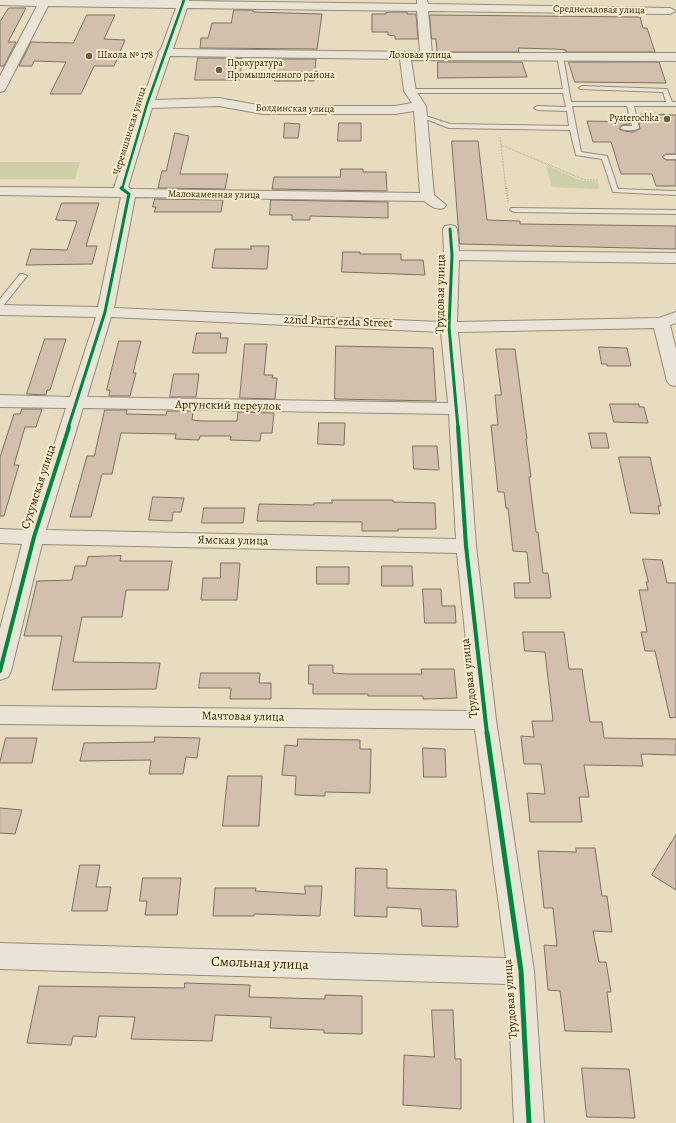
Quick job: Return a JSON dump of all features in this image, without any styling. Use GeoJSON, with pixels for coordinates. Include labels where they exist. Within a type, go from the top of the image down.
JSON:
{"type":"FeatureCollection","features":[{"type":"Feature","properties":{"kind":"street","name":"Среднесадовая улица"},"geometry":{"type":"LineString","coordinates":[[0,2],[422,4],[672,16],[665,0]]}},
{"type":"Feature","properties":{"kind":"street","name":"Черемшанская улица"},"geometry":{"type":"LineString","coordinates":[[105,312],[129,194],[121,188],[164,52],[183,2]]}},
{"type":"Feature","properties":{"kind":"street"},"geometry":{"type":"LineString","coordinates":[[0,88],[44,3]]}},
{"type":"Feature","properties":{"kind":"street"},"geometry":{"type":"LineString","coordinates":[[422,4],[426,56]]}},
{"type":"Feature","properties":{"kind":"street"},"geometry":{"type":"LineString","coordinates":[[6,52],[18,53]]}},
{"type":"Feature","properties":{"kind":"street","name":"Лозовая улица"},"geometry":{"type":"LineString","coordinates":[[164,52],[405,56],[676,57]]}},
{"type":"Feature","properties":{"kind":"street"},"geometry":{"type":"LineString","coordinates":[[405,56],[410,92],[420,111]]}},
{"type":"Feature","properties":{"kind":"street","name":"Болдинская улица"},"geometry":{"type":"LineString","coordinates":[[147,104],[219,102],[263,110],[420,111]]}},
{"type":"Feature","properties":{"kind":"street","name":"Малокаменная улица"},"geometry":{"type":"LineString","coordinates":[[0,191],[433,201],[420,111]]}},
{"type":"Feature","properties":{"kind":"street","name":"Трудовая улица"},"geometry":{"type":"LineString","coordinates":[[450,229],[452,255],[448,327],[457,409],[466,546],[485,720],[521,971],[529,1123]]}},
{"type":"Feature","properties":{"kind":"street"},"geometry":{"type":"LineString","coordinates":[[452,255],[676,258]]}},
{"type":"Feature","properties":{"kind":"street","name":"22nd Parts'ezda Street"},"geometry":{"type":"LineString","coordinates":[[0,310],[105,312],[448,327],[669,320]]}},
{"type":"Feature","properties":{"kind":"street","name":"Сухумская улица"},"geometry":{"type":"LineString","coordinates":[[0,671],[34,537],[105,312]]}},
{"type":"Feature","properties":{"kind":"street"},"geometry":{"type":"LineString","coordinates":[[669,320],[676,381]]}},
{"type":"Feature","properties":{"kind":"street","name":"Аргунский переулок"},"geometry":{"type":"LineString","coordinates":[[0,402],[457,409]]}},
{"type":"Feature","properties":{"kind":"street","name":"Ямская улица"},"geometry":{"type":"LineString","coordinates":[[0,536],[466,546]]}},
{"type":"Feature","properties":{"kind":"street","name":"Мачтовая улица"},"geometry":{"type":"LineString","coordinates":[[0,715],[485,720]]}},
{"type":"Feature","properties":{"kind":"street","name":"Смольная улица"},"geometry":{"type":"LineString","coordinates":[[0,956],[521,971]]}},
{"type":"Feature","properties":{"kind":"lane"},"geometry":{"type":"LineString","coordinates":[[560,56],[578,154],[605,157],[614,191],[676,193]]}},
{"type":"Feature","properties":{"kind":"lane"},"geometry":{"type":"LineString","coordinates":[[537,108],[630,104],[673,104],[665,90],[582,88]]}},
{"type":"Feature","properties":{"kind":"lane"},"geometry":{"type":"LineString","coordinates":[[410,92],[566,92]]}},
{"type":"Feature","properties":{"kind":"lane"},"geometry":{"type":"LineString","coordinates":[[623,128],[636,128],[630,104]]}},
{"type":"Feature","properties":{"kind":"lane"},"geometry":{"type":"LineString","coordinates":[[420,111],[449,126],[573,128]]}},
{"type":"Feature","properties":{"kind":"lane"},"geometry":{"type":"LineString","coordinates":[[666,157],[676,157]]}},
{"type":"Feature","properties":{"kind":"lane"},"geometry":{"type":"LineString","coordinates":[[514,210],[676,212]]}},
{"type":"Feature","properties":{"kind":"lane"},"geometry":{"type":"LineString","coordinates":[[0,304],[23,276]]}},
{"type":"Feature","properties":{"kind":"path"},"geometry":{"type":"LineString","coordinates":[[500,145],[585,180],[612,180]]}},
{"type":"Feature","properties":{"kind":"green space"},"geometry":{"type":"Polygon","coordinates":[[[0,162],[80,162],[75,179],[0,179],[0,162]]]}},
{"type":"Feature","properties":{"kind":"green space"},"geometry":{"type":"Polygon","coordinates":[[[546,165],[582,181],[597,181],[599,189],[552,187],[546,165]]]}},
{"type":"Feature","properties":{"kind":"building"},"geometry":{"type":"Polygon","coordinates":[[[9,8],[26,8],[8,42],[16,42],[4,66],[0,66],[0,22],[9,8]]]}},
{"type":"Feature","properties":{"kind":"building"},"geometry":{"type":"Polygon","coordinates":[[[234,10],[322,14],[317,49],[200,48],[201,38],[208,38],[212,23],[231,23],[234,10]]]}},
{"type":"Feature","properties":{"kind":"building"},"geometry":{"type":"Polygon","coordinates":[[[391,12],[407,12],[407,14],[416,14],[418,39],[395,39],[395,36],[388,35],[388,32],[372,32],[372,14],[386,14],[391,12]]]}},
{"type":"Feature","properties":{"kind":"building"},"geometry":{"type":"Polygon","coordinates":[[[87,15],[115,15],[104,39],[125,40],[114,66],[94,66],[81,94],[50,94],[66,62],[34,61],[32,66],[19,66],[31,42],[73,43],[87,15]]]}},
{"type":"Feature","properties":{"kind":"building"},"geometry":{"type":"Polygon","coordinates":[[[430,15],[640,17],[643,28],[647,28],[655,52],[566,52],[566,50],[554,49],[518,48],[519,52],[437,52],[436,39],[432,39],[430,15]]]}},
{"type":"Feature","properties":{"kind":"building","name":"Прокуратура Промышленного района"},"geometry":{"type":"Polygon","coordinates":[[[198,58],[242,58],[240,80],[195,80],[198,58]]]}},
{"type":"Feature","properties":{"kind":"building"},"geometry":{"type":"Polygon","coordinates":[[[276,59],[316,59],[314,81],[275,81],[276,59]]]}},
{"type":"Feature","properties":{"kind":"building"},"geometry":{"type":"Polygon","coordinates":[[[438,62],[522,62],[527,77],[438,78],[438,62]]]}},
{"type":"Feature","properties":{"kind":"building"},"geometry":{"type":"Polygon","coordinates":[[[569,62],[659,62],[666,83],[575,82],[569,62]]]}},
{"type":"Feature","properties":{"kind":"building"},"geometry":{"type":"Polygon","coordinates":[[[641,114],[676,115],[676,154],[666,154],[662,157],[666,160],[676,160],[676,186],[656,186],[652,174],[621,174],[611,142],[593,142],[587,121],[629,122],[630,124],[622,125],[619,129],[633,132],[640,129],[639,122],[643,122],[641,114]]]}},
{"type":"Feature","properties":{"kind":"building"},"geometry":{"type":"Polygon","coordinates":[[[285,123],[300,124],[298,138],[284,138],[285,123]]]}},
{"type":"Feature","properties":{"kind":"building"},"geometry":{"type":"Polygon","coordinates":[[[339,123],[361,123],[361,141],[338,141],[339,123]]]}},
{"type":"Feature","properties":{"kind":"building"},"geometry":{"type":"Polygon","coordinates":[[[175,133],[189,136],[180,174],[228,174],[225,189],[158,188],[162,171],[166,171],[175,133]]]}},
{"type":"Feature","properties":{"kind":"building"},"geometry":{"type":"Polygon","coordinates":[[[452,141],[478,141],[487,220],[520,221],[520,224],[676,226],[676,249],[460,244],[452,141]]]}},
{"type":"Feature","properties":{"kind":"building"},"geometry":{"type":"Polygon","coordinates":[[[341,169],[363,169],[363,172],[386,172],[387,191],[272,189],[274,177],[340,177],[341,169]]]}},
{"type":"Feature","properties":{"kind":"building"},"geometry":{"type":"Polygon","coordinates":[[[155,199],[223,200],[221,212],[154,212],[156,207],[153,207],[155,199]]]}},
{"type":"Feature","properties":{"kind":"building"},"geometry":{"type":"Polygon","coordinates":[[[271,200],[388,202],[388,218],[310,216],[310,220],[292,220],[292,215],[270,215],[271,200]]]}},
{"type":"Feature","properties":{"kind":"building"},"geometry":{"type":"Polygon","coordinates":[[[62,203],[99,203],[86,246],[97,246],[92,264],[26,265],[31,249],[67,250],[77,221],[56,220],[62,203]]]}},
{"type":"Feature","properties":{"kind":"building"},"geometry":{"type":"Polygon","coordinates":[[[251,246],[269,246],[267,269],[212,268],[215,249],[251,249],[251,246]]]}},
{"type":"Feature","properties":{"kind":"building"},"geometry":{"type":"Polygon","coordinates":[[[343,252],[360,252],[360,254],[401,254],[401,260],[423,260],[425,275],[342,272],[343,252]]]}},
{"type":"Feature","properties":{"kind":"building"},"geometry":{"type":"Polygon","coordinates":[[[197,333],[221,333],[220,338],[228,338],[226,353],[193,353],[197,333]]]}},
{"type":"Feature","properties":{"kind":"building"},"geometry":{"type":"Polygon","coordinates":[[[45,339],[66,339],[50,390],[47,390],[46,395],[27,394],[45,339]]]}},
{"type":"Feature","properties":{"kind":"building"},"geometry":{"type":"Polygon","coordinates":[[[119,341],[141,341],[133,373],[136,373],[130,396],[109,396],[110,390],[107,390],[119,341]]]}},
{"type":"Feature","properties":{"kind":"building"},"geometry":{"type":"Polygon","coordinates":[[[245,344],[267,344],[264,375],[273,375],[272,378],[277,378],[275,399],[240,398],[245,344]]]}},
{"type":"Feature","properties":{"kind":"building"},"geometry":{"type":"Polygon","coordinates":[[[336,346],[433,348],[436,401],[335,399],[336,346]]]}},
{"type":"Feature","properties":{"kind":"building"},"geometry":{"type":"Polygon","coordinates":[[[599,347],[627,348],[631,366],[607,366],[607,364],[602,364],[599,347]]]}},
{"type":"Feature","properties":{"kind":"building"},"geometry":{"type":"Polygon","coordinates":[[[496,349],[515,349],[527,439],[531,477],[529,477],[536,532],[538,532],[543,573],[548,573],[551,598],[515,598],[514,583],[530,583],[527,552],[513,551],[508,508],[506,508],[504,492],[498,492],[491,425],[498,425],[495,395],[501,395],[496,349]]]}},
{"type":"Feature","properties":{"kind":"building"},"geometry":{"type":"Polygon","coordinates":[[[174,374],[199,374],[196,397],[170,397],[174,374]]]}},
{"type":"Feature","properties":{"kind":"building"},"geometry":{"type":"Polygon","coordinates":[[[610,404],[639,404],[639,407],[644,407],[648,423],[614,422],[610,404]]]}},
{"type":"Feature","properties":{"kind":"building"},"geometry":{"type":"Polygon","coordinates":[[[22,409],[42,409],[36,427],[25,427],[14,465],[19,465],[4,516],[0,516],[0,457],[14,414],[20,414],[22,409]]]}},
{"type":"Feature","properties":{"kind":"building"},"geometry":{"type":"Polygon","coordinates":[[[105,410],[127,410],[126,414],[166,415],[167,411],[193,411],[192,420],[202,421],[237,421],[238,412],[274,413],[272,433],[261,433],[260,441],[230,440],[231,436],[200,436],[199,440],[175,439],[176,434],[121,433],[112,474],[102,474],[91,517],[70,517],[87,456],[94,456],[105,410]]]}},
{"type":"Feature","properties":{"kind":"building"},"geometry":{"type":"Polygon","coordinates":[[[319,423],[345,423],[344,445],[318,444],[319,423]]]}},
{"type":"Feature","properties":{"kind":"building"},"geometry":{"type":"Polygon","coordinates":[[[589,433],[606,433],[609,448],[592,448],[589,433]]]}},
{"type":"Feature","properties":{"kind":"building"},"geometry":{"type":"Polygon","coordinates":[[[413,446],[437,446],[439,470],[414,469],[413,446]]]}},
{"type":"Feature","properties":{"kind":"building"},"geometry":{"type":"Polygon","coordinates":[[[619,457],[650,457],[661,506],[658,506],[660,514],[631,513],[619,457]]]}},
{"type":"Feature","properties":{"kind":"building"},"geometry":{"type":"Polygon","coordinates":[[[153,497],[184,498],[181,512],[173,512],[172,521],[149,520],[153,497]]]}},
{"type":"Feature","properties":{"kind":"building"},"geometry":{"type":"Polygon","coordinates":[[[332,500],[393,500],[393,502],[435,503],[436,529],[362,531],[362,522],[257,521],[259,504],[314,505],[314,503],[332,503],[332,500]]]}},
{"type":"Feature","properties":{"kind":"building"},"geometry":{"type":"Polygon","coordinates":[[[204,508],[245,508],[243,523],[202,523],[204,508]]]}},
{"type":"Feature","properties":{"kind":"building"},"geometry":{"type":"Polygon","coordinates":[[[121,556],[120,561],[172,561],[168,590],[126,590],[122,617],[82,617],[73,662],[160,663],[156,689],[52,690],[62,636],[24,636],[37,581],[72,580],[75,566],[86,566],[88,557],[121,556]]]}},
{"type":"Feature","properties":{"kind":"building"},"geometry":{"type":"Polygon","coordinates":[[[643,559],[662,560],[667,583],[676,583],[676,717],[670,718],[655,651],[645,651],[641,632],[647,632],[639,590],[648,590],[646,582],[648,582],[643,559]]]}},
{"type":"Feature","properties":{"kind":"building"},"geometry":{"type":"Polygon","coordinates":[[[221,563],[240,563],[237,600],[201,600],[203,578],[220,578],[221,563]]]}},
{"type":"Feature","properties":{"kind":"building"},"geometry":{"type":"Polygon","coordinates":[[[382,566],[412,566],[413,586],[382,586],[382,566]]]}},
{"type":"Feature","properties":{"kind":"building"},"geometry":{"type":"Polygon","coordinates":[[[317,567],[349,567],[349,584],[317,584],[317,567]]]}},
{"type":"Feature","properties":{"kind":"building"},"geometry":{"type":"Polygon","coordinates":[[[423,589],[441,589],[442,606],[455,606],[456,623],[425,623],[423,589]]]}},
{"type":"Feature","properties":{"kind":"building"},"geometry":{"type":"Polygon","coordinates":[[[523,632],[564,632],[569,669],[582,669],[590,722],[602,722],[604,738],[676,739],[676,755],[641,754],[643,766],[584,765],[589,797],[579,797],[582,822],[530,822],[527,793],[545,794],[541,764],[524,764],[521,736],[534,737],[532,721],[553,721],[545,652],[525,651],[523,632]]]}},
{"type":"Feature","properties":{"kind":"building"},"geometry":{"type":"Polygon","coordinates":[[[309,665],[333,665],[333,673],[347,674],[422,674],[421,669],[454,669],[457,698],[423,699],[423,696],[313,694],[313,684],[309,684],[309,665]]]}},
{"type":"Feature","properties":{"kind":"building"},"geometry":{"type":"Polygon","coordinates":[[[201,673],[260,673],[259,683],[271,683],[271,699],[230,699],[231,688],[199,688],[201,673]]]}},
{"type":"Feature","properties":{"kind":"building"},"geometry":{"type":"Polygon","coordinates":[[[155,737],[200,738],[197,758],[186,757],[183,774],[149,774],[151,760],[80,761],[84,743],[154,742],[155,737]]]}},
{"type":"Feature","properties":{"kind":"building"},"geometry":{"type":"Polygon","coordinates":[[[6,738],[37,738],[32,763],[0,763],[6,738]]]}},
{"type":"Feature","properties":{"kind":"building"},"geometry":{"type":"Polygon","coordinates":[[[298,739],[360,740],[360,749],[371,749],[370,793],[325,792],[325,796],[295,795],[296,776],[282,775],[285,745],[297,746],[298,739]]]}},
{"type":"Feature","properties":{"kind":"building"},"geometry":{"type":"Polygon","coordinates":[[[423,748],[445,749],[446,777],[424,777],[423,748]]]}},
{"type":"Feature","properties":{"kind":"building"},"geometry":{"type":"Polygon","coordinates":[[[228,776],[262,776],[259,826],[223,826],[228,776]]]}},
{"type":"Feature","properties":{"kind":"building"},"geometry":{"type":"Polygon","coordinates":[[[0,808],[22,810],[15,834],[0,833],[0,808]]]}},
{"type":"Feature","properties":{"kind":"building"},"geometry":{"type":"Polygon","coordinates":[[[676,835],[676,890],[652,875],[676,835]]]}},
{"type":"Feature","properties":{"kind":"building"},"geometry":{"type":"Polygon","coordinates":[[[576,848],[595,848],[602,896],[607,896],[612,932],[593,931],[599,962],[606,962],[611,992],[607,992],[612,1032],[565,1031],[560,991],[548,990],[544,945],[557,946],[553,908],[544,908],[538,851],[576,852],[576,848]]]}},
{"type":"Feature","properties":{"kind":"building"},"geometry":{"type":"Polygon","coordinates":[[[80,865],[100,865],[96,887],[111,887],[107,911],[72,911],[80,865]]]}},
{"type":"Feature","properties":{"kind":"building"},"geometry":{"type":"Polygon","coordinates":[[[356,868],[387,869],[387,888],[456,890],[458,927],[422,926],[421,909],[387,907],[387,917],[355,916],[356,868]]]}},
{"type":"Feature","properties":{"kind":"building"},"geometry":{"type":"Polygon","coordinates":[[[143,878],[181,878],[177,915],[145,915],[147,901],[140,901],[143,878]]]}},
{"type":"Feature","properties":{"kind":"building"},"geometry":{"type":"Polygon","coordinates":[[[305,886],[322,886],[320,916],[254,914],[254,916],[213,916],[215,888],[256,888],[255,891],[305,894],[305,886]]]}},
{"type":"Feature","properties":{"kind":"building"},"geometry":{"type":"Polygon","coordinates":[[[185,983],[250,985],[249,997],[325,999],[325,995],[362,996],[362,1034],[324,1033],[324,1030],[270,1028],[271,1017],[215,1015],[212,1041],[131,1039],[135,1017],[99,1016],[96,1037],[73,1036],[71,1045],[27,1043],[39,986],[184,988],[185,983]]]}},
{"type":"Feature","properties":{"kind":"building"},"geometry":{"type":"Polygon","coordinates":[[[432,1010],[453,1010],[455,1059],[461,1059],[461,1109],[403,1105],[404,1055],[434,1057],[432,1010]]]}},
{"type":"Feature","properties":{"kind":"building"},"geometry":{"type":"Polygon","coordinates":[[[582,1068],[629,1069],[635,1118],[587,1117],[582,1068]]]}},
{"type":"Feature","properties":{"kind":"cycle path"},"geometry":{"type":"LineString","coordinates":[[0,671],[34,537],[105,312],[129,194],[121,188],[147,104],[184,0]]}},
{"type":"Feature","properties":{"kind":"cycle path"},"geometry":{"type":"LineString","coordinates":[[450,229],[452,255],[449,327],[457,409],[466,546],[485,720],[521,971],[529,1123]]}},
{"type":"Feature","properties":{"kind":"place","name":"Школа № 178"},"geometry":{"type":"Point","coordinates":[89,56]}},
{"type":"Feature","properties":{"kind":"place","name":"Прокуратура Промышленного района"},"geometry":{"type":"Point","coordinates":[219,70]}},
{"type":"Feature","properties":{"kind":"place","name":"Pyaterochka"},"geometry":{"type":"Point","coordinates":[667,119]}}]}
